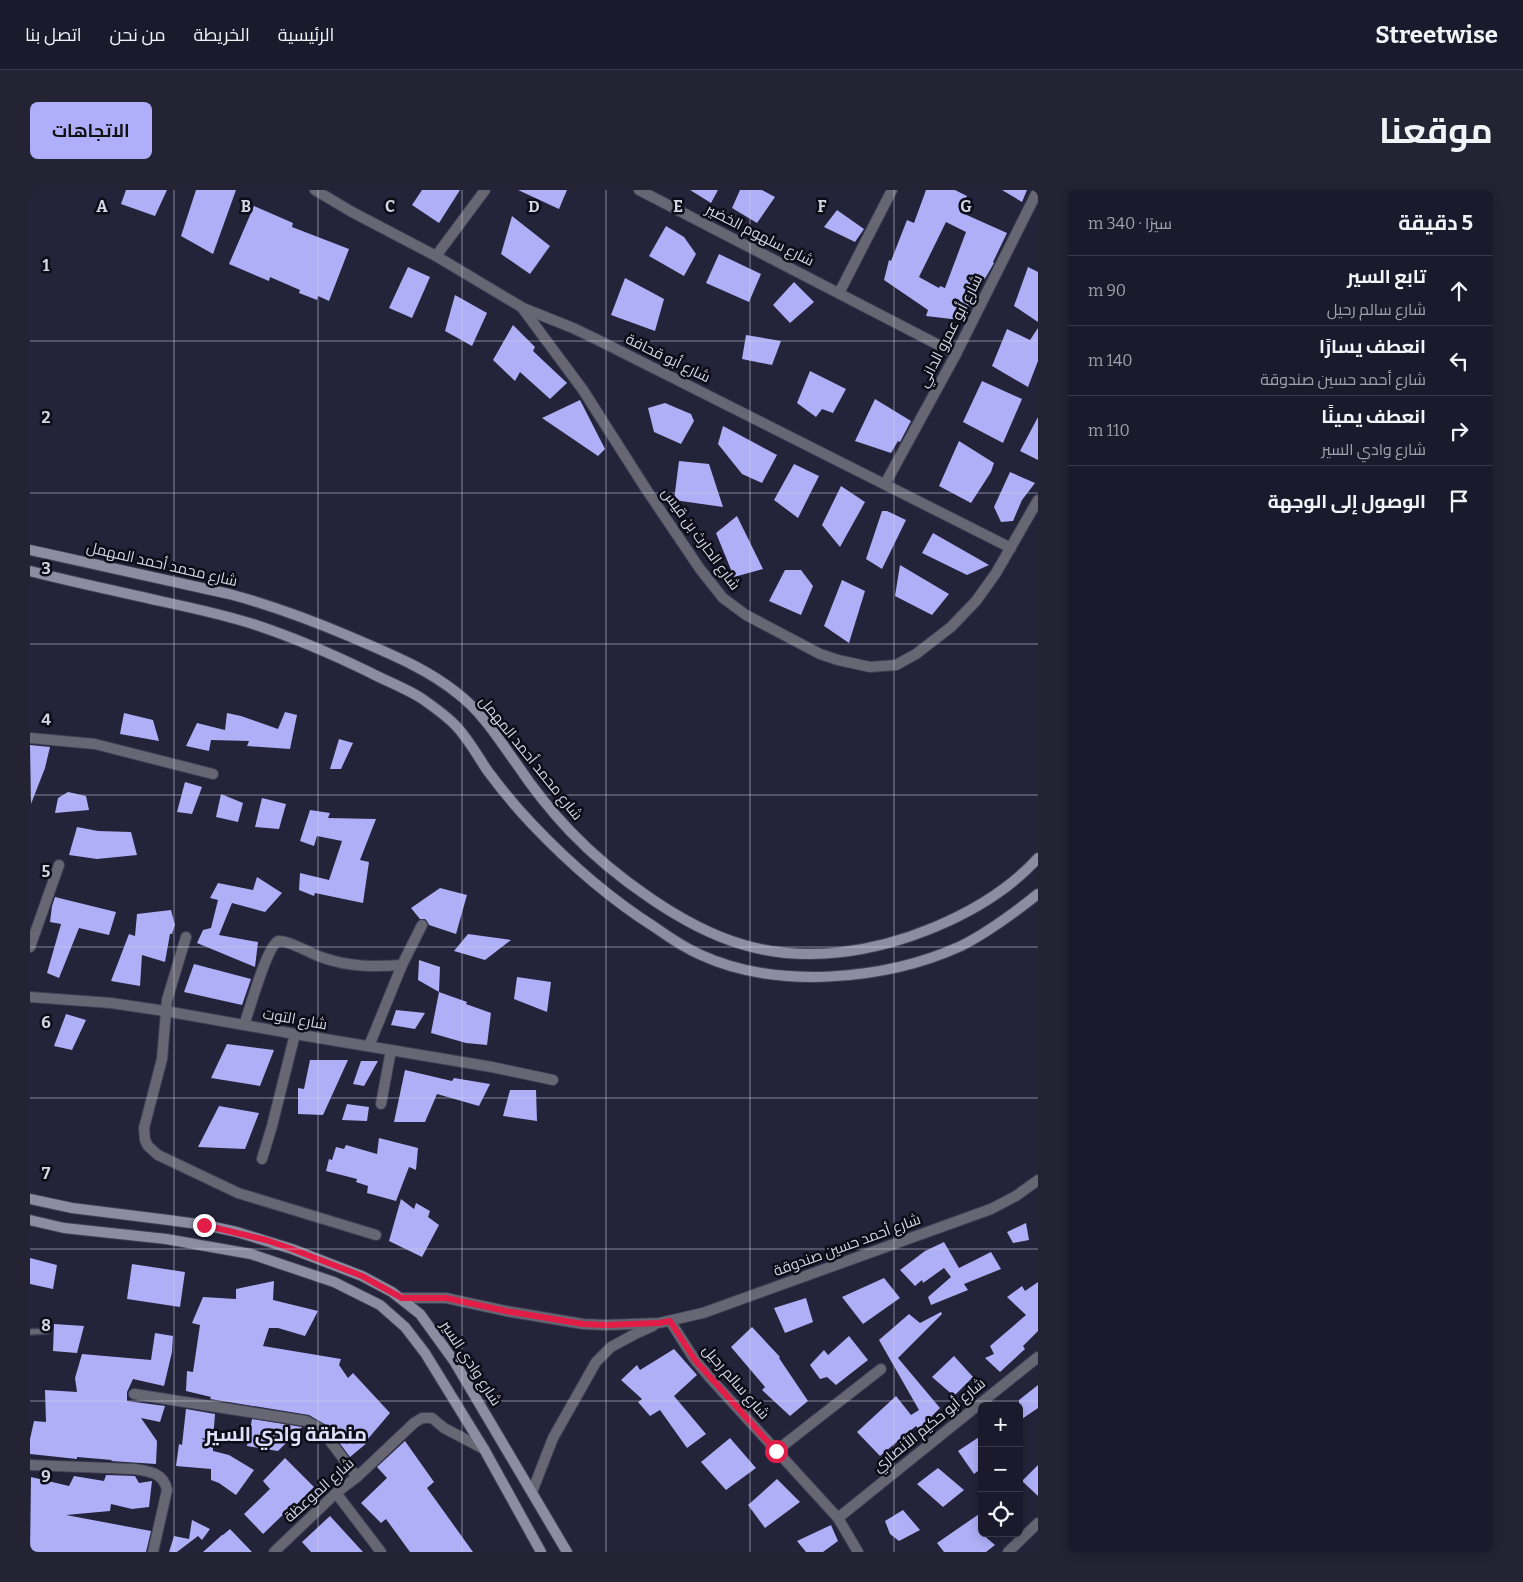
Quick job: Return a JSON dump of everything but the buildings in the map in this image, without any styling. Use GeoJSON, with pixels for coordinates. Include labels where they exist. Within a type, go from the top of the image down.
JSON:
{"type":"FeatureCollection","features":[{"type":"Feature","properties":{"kind":"main road","name":"شارع محمد أحمد المهمل"},"geometry":{"type":"LineString","coordinates":[[30,550],[259,602],[289,612],[367,644],[424,671],[460,695],[474,709],[487,723],[552,812],[608,866],[669,910],[712,932],[741,944],[779,952],[814,954],[853,950],[895,941],[945,922],[992,896],[1038,858]]}},
{"type":"Feature","properties":{"kind":"main road"},"geometry":{"type":"LineString","coordinates":[[30,571],[254,624],[339,658],[417,696],[456,725],[494,779],[519,810],[586,876],[648,923],[685,946],[719,962],[757,972],[800,976],[848,975],[898,967],[942,954],[963,945],[1003,921],[1038,894]]}},
{"type":"Feature","properties":{"kind":"main road","name":"شارع وادي السير"},"geometry":{"type":"LineString","coordinates":[[30,1199],[72,1208],[204,1225],[243,1234],[292,1249],[362,1276],[402,1298],[420,1314],[454,1361],[567,1552]]}},
{"type":"Feature","properties":{"kind":"main road"},"geometry":{"type":"LineString","coordinates":[[30,1220],[64,1228],[166,1240],[251,1254],[334,1282],[390,1312],[405,1327],[425,1353],[484,1449],[541,1552]]}},
{"type":"Feature","properties":{"kind":"main road"},"geometry":{"type":"LineString","coordinates":[[390,1312],[402,1298]]}},
{"type":"Feature","properties":{"kind":"street","name":"شارع أبو قحافة"},"geometry":{"type":"LineString","coordinates":[[315,190],[436,256],[523,308],[596,339],[1011,548]]}},
{"type":"Feature","properties":{"kind":"street"},"geometry":{"type":"LineString","coordinates":[[436,256],[485,190]]}},
{"type":"Feature","properties":{"kind":"street","name":"شارع سلهوم الخضير"},"geometry":{"type":"LineString","coordinates":[[639,190],[956,354]]}},
{"type":"Feature","properties":{"kind":"street"},"geometry":{"type":"LineString","coordinates":[[839,293],[892,190]]}},
{"type":"Feature","properties":{"kind":"street","name":"شارع أبو عمرو الداني"},"geometry":{"type":"LineString","coordinates":[[885,484],[956,354],[1038,190]]}},
{"type":"Feature","properties":{"kind":"street","name":"شارع الحارث بن قيس"},"geometry":{"type":"LineString","coordinates":[[523,308],[583,390],[646,490],[723,598],[746,615],[800,645],[838,660],[870,667],[896,665],[908,660],[933,642],[965,614],[996,574],[1038,500]]}},
{"type":"Feature","properties":{"kind":"street"},"geometry":{"type":"LineString","coordinates":[[30,738],[95,744],[213,774]]}},
{"type":"Feature","properties":{"kind":"street"},"geometry":{"type":"LineString","coordinates":[[30,947],[59,865]]}},
{"type":"Feature","properties":{"kind":"street"},"geometry":{"type":"LineString","coordinates":[[369,1046],[402,965],[422,925]]}},
{"type":"Feature","properties":{"kind":"street"},"geometry":{"type":"LineString","coordinates":[[186,937],[171,984],[165,1011],[162,1059],[144,1128],[145,1140],[148,1146],[158,1155],[238,1194],[376,1235]]}},
{"type":"Feature","properties":{"kind":"street"},"geometry":{"type":"LineString","coordinates":[[244,1025],[265,961],[273,945],[278,941],[319,957],[349,965],[366,967],[402,965]]}},
{"type":"Feature","properties":{"kind":"street","name":"شارع التوت"},"geometry":{"type":"LineString","coordinates":[[30,997],[111,1003],[165,1011],[492,1067],[553,1080]]}},
{"type":"Feature","properties":{"kind":"street"},"geometry":{"type":"LineString","coordinates":[[262,1159],[295,1034]]}},
{"type":"Feature","properties":{"kind":"street"},"geometry":{"type":"LineString","coordinates":[[381,1104],[390,1050]]}},
{"type":"Feature","properties":{"kind":"street","name":"شارع أحمد حسين صندوقة"},"geometry":{"type":"LineString","coordinates":[[402,1298],[446,1298],[506,1311],[583,1324],[606,1325],[670,1321],[703,1313],[991,1209],[1016,1196],[1038,1180]]}},
{"type":"Feature","properties":{"kind":"street","name":"شارع سالم رحيل"},"geometry":{"type":"LineString","coordinates":[[670,1321],[695,1360],[838,1518],[858,1552]]}},
{"type":"Feature","properties":{"kind":"street","name":"شارع أحمد حسين صندوقة"},"geometry":{"type":"LineString","coordinates":[[532,1492],[553,1438],[596,1362],[611,1347],[659,1323]]}},
{"type":"Feature","properties":{"kind":"street","name":"شارع أبو حكيم الأنصاري"},"geometry":{"type":"LineString","coordinates":[[838,1518],[1038,1356]]}},
{"type":"Feature","properties":{"kind":"street"},"geometry":{"type":"LineString","coordinates":[[776,1451],[881,1369]]}},
{"type":"Feature","properties":{"kind":"street"},"geometry":{"type":"LineString","coordinates":[[134,1394],[314,1424],[321,1429],[356,1477]]}},
{"type":"Feature","properties":{"kind":"street","name":"شارع الموعظة"},"geometry":{"type":"LineString","coordinates":[[274,1552],[336,1493],[422,1418],[432,1418],[444,1428],[484,1449]]}},
{"type":"Feature","properties":{"kind":"street"},"geometry":{"type":"LineString","coordinates":[[30,1465],[134,1469],[159,1476],[165,1482],[167,1490],[153,1552]]}},
{"type":"Feature","properties":{"kind":"street"},"geometry":{"type":"LineString","coordinates":[[336,1493],[381,1552]]}},
{"type":"Feature","properties":{"kind":"street"},"geometry":{"type":"LineString","coordinates":[[1008,1552],[1038,1523]]}},
{"type":"Feature","properties":{"kind":"lane"},"geometry":{"type":"LineString","coordinates":[[30,1332],[46,1331]]}},
{"type":"Feature","properties":{"kind":"district","name":"منطقة وادي السير"},"geometry":{"type":"Point","coordinates":[286,1434]}},
{"type":"Feature","properties":{"kind":"route"},"geometry":{"type":"LineString","coordinates":[[204,1225],[237,1232],[292,1249],[362,1276],[402,1298],[446,1298],[506,1311],[583,1324],[606,1325],[670,1321],[695,1360],[776,1451]]}}]}
